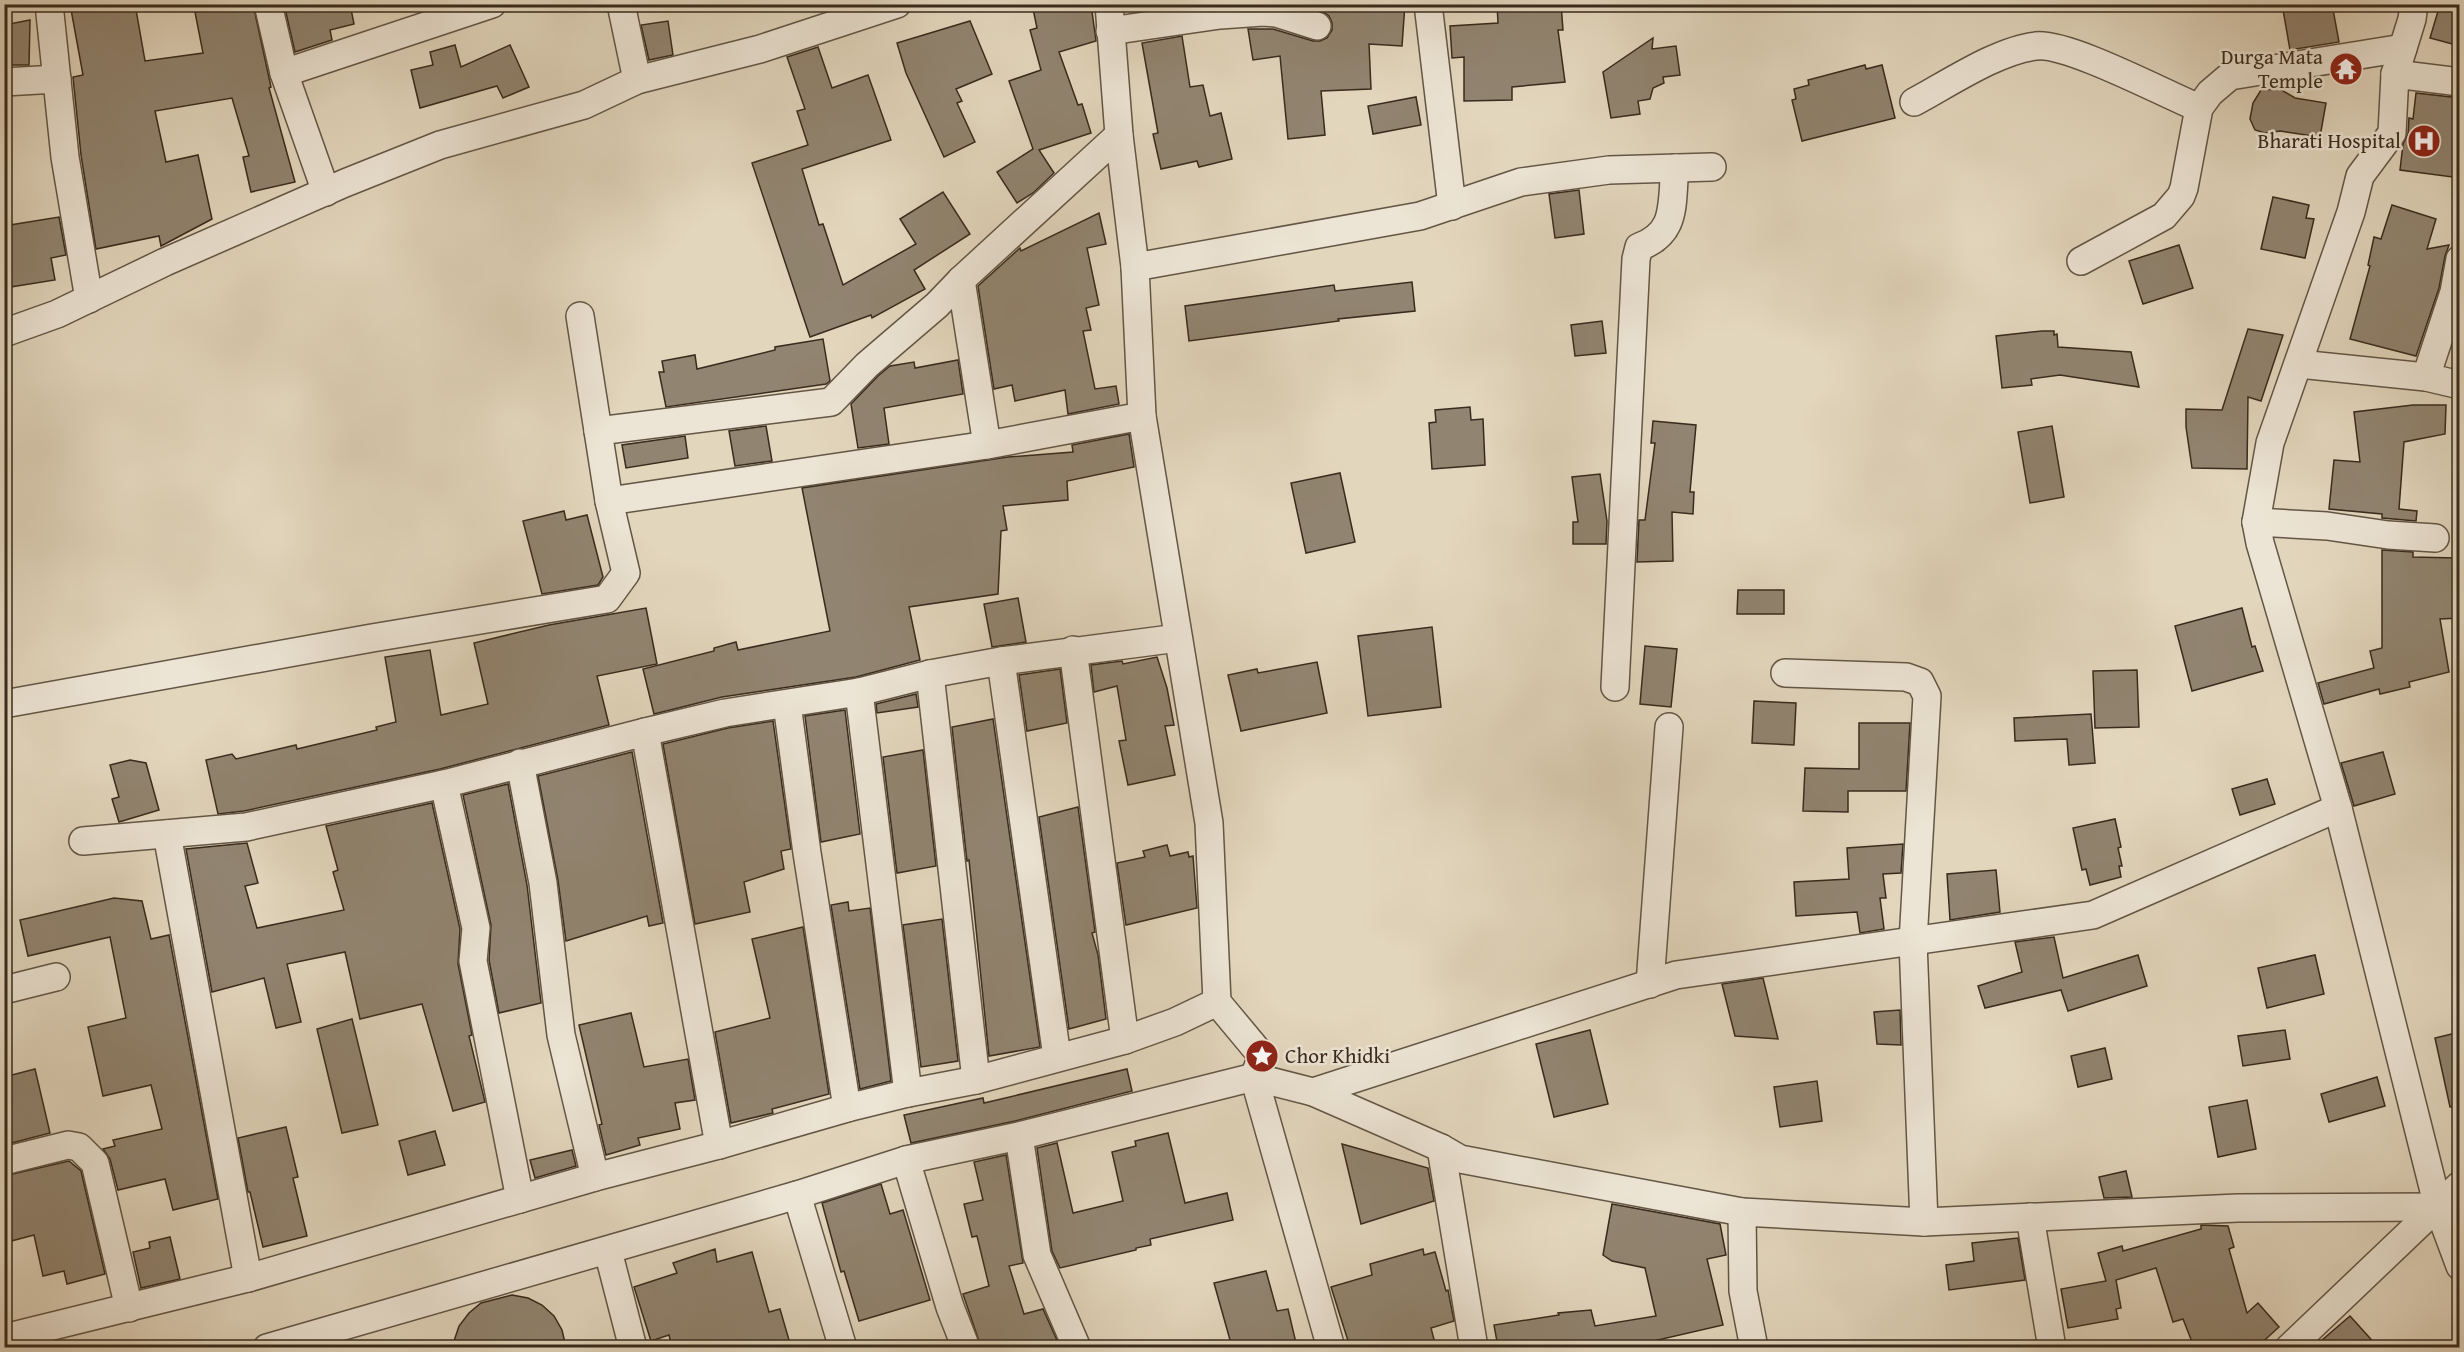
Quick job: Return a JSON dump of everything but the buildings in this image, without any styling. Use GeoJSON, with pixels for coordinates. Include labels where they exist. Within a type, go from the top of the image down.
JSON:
{"type":"FeatureCollection","features":[{"type":"Feature","properties":{"kind":"street"},"geometry":{"type":"LineString","coordinates":[[49,4],[65,157],[89,299]]}},
{"type":"Feature","properties":{"kind":"street"},"geometry":{"type":"LineString","coordinates":[[268,4],[284,73],[326,192]]}},
{"type":"Feature","properties":{"kind":"street"},"geometry":{"type":"LineString","coordinates":[[284,73],[492,4]]}},
{"type":"Feature","properties":{"kind":"street"},"geometry":{"type":"LineString","coordinates":[[621,4],[636,80]]}},
{"type":"Feature","properties":{"kind":"street"},"geometry":{"type":"LineString","coordinates":[[4,333],[57,314],[165,262],[440,145],[584,105],[636,80],[760,49],[897,4]]}},
{"type":"Feature","properties":{"kind":"street"},"geometry":{"type":"LineString","coordinates":[[1428,4],[1452,206]]}},
{"type":"Feature","properties":{"kind":"street"},"geometry":{"type":"LineString","coordinates":[[2414,4],[2412,19],[2394,74],[2392,133],[2360,176],[2351,212],[2270,442],[2256,522],[2260,543],[2338,808],[2438,1207],[2460,1266]]}},
{"type":"Feature","properties":{"kind":"street"},"geometry":{"type":"LineString","coordinates":[[1317,26],[1276,13],[1263,12],[1109,18],[1119,135],[1135,267],[1142,416],[1209,823],[1217,1002],[1262,1056],[1254,1077],[1331,1347]]}},
{"type":"Feature","properties":{"kind":"street"},"geometry":{"type":"LineString","coordinates":[[1914,102],[2003,55],[2038,45],[2066,50],[2199,108]]}},
{"type":"Feature","properties":{"kind":"street"},"geometry":{"type":"LineString","coordinates":[[2081,261],[2164,216],[2174,205],[2184,188],[2199,108],[2210,93],[2230,76],[2403,48]]}},
{"type":"Feature","properties":{"kind":"street"},"geometry":{"type":"LineString","coordinates":[[2394,74],[2460,82]]}},
{"type":"Feature","properties":{"kind":"street"},"geometry":{"type":"LineString","coordinates":[[4,82],[57,79]]}},
{"type":"Feature","properties":{"kind":"street"},"geometry":{"type":"LineString","coordinates":[[598,431],[831,402],[867,365],[937,304],[1119,135]]}},
{"type":"Feature","properties":{"kind":"street"},"geometry":{"type":"LineString","coordinates":[[1135,267],[1420,216],[1521,182],[1609,170],[1712,167]]}},
{"type":"Feature","properties":{"kind":"street"},"geometry":{"type":"LineString","coordinates":[[1615,687],[1636,259],[1639,247],[1661,236],[1667,228],[1674,168]]}},
{"type":"Feature","properties":{"kind":"street"},"geometry":{"type":"LineString","coordinates":[[2426,377],[2454,291],[2460,259]]}},
{"type":"Feature","properties":{"kind":"street"},"geometry":{"type":"LineString","coordinates":[[961,280],[987,445]]}},
{"type":"Feature","properties":{"kind":"street"},"geometry":{"type":"LineString","coordinates":[[4,704],[372,638],[608,599],[626,573],[609,501],[580,316]]}},
{"type":"Feature","properties":{"kind":"street"},"geometry":{"type":"LineString","coordinates":[[2299,364],[2426,377],[2460,385]]}},
{"type":"Feature","properties":{"kind":"street"},"geometry":{"type":"LineString","coordinates":[[609,501],[987,445],[1142,416]]}},
{"type":"Feature","properties":{"kind":"street"},"geometry":{"type":"LineString","coordinates":[[2256,522],[2327,526],[2388,535],[2435,538]]}},
{"type":"Feature","properties":{"kind":"street"},"geometry":{"type":"LineString","coordinates":[[83,841],[246,827],[444,784],[725,713],[859,692],[930,674],[1001,661],[1178,638]]}},
{"type":"Feature","properties":{"kind":"street"},"geometry":{"type":"LineString","coordinates":[[1073,650],[1125,1040]]}},
{"type":"Feature","properties":{"kind":"street"},"geometry":{"type":"LineString","coordinates":[[1001,661],[1057,1057]]}},
{"type":"Feature","properties":{"kind":"street"},"geometry":{"type":"LineString","coordinates":[[1785,673],[1906,677],[1915,679],[1924,687],[1927,696],[1917,832],[1913,942],[1924,1222]]}},
{"type":"Feature","properties":{"kind":"street"},"geometry":{"type":"LineString","coordinates":[[930,674],[976,1080]]}},
{"type":"Feature","properties":{"kind":"street"},"geometry":{"type":"LineString","coordinates":[[859,692],[908,1093]]}},
{"type":"Feature","properties":{"kind":"street"},"geometry":{"type":"LineString","coordinates":[[787,704],[807,853],[847,1108]]}},
{"type":"Feature","properties":{"kind":"street"},"geometry":{"type":"LineString","coordinates":[[1650,984],[1669,727]]}},
{"type":"Feature","properties":{"kind":"street"},"geometry":{"type":"LineString","coordinates":[[645,732],[720,1145]]}},
{"type":"Feature","properties":{"kind":"street"},"geometry":{"type":"LineString","coordinates":[[520,763],[543,883],[561,1035],[595,1177]]}},
{"type":"Feature","properties":{"kind":"street"},"geometry":{"type":"LineString","coordinates":[[444,784],[476,928],[473,961],[520,1199]]}},
{"type":"Feature","properties":{"kind":"street"},"geometry":{"type":"LineString","coordinates":[[1313,1092],[1677,975],[2092,915],[2338,808]]}},
{"type":"Feature","properties":{"kind":"street"},"geometry":{"type":"LineString","coordinates":[[167,834],[248,1278]]}},
{"type":"Feature","properties":{"kind":"street"},"geometry":{"type":"LineString","coordinates":[[4,990],[56,976]]}},
{"type":"Feature","properties":{"kind":"street"},"geometry":{"type":"LineString","coordinates":[[4,1338],[248,1278],[595,1177],[720,1145],[847,1108],[976,1080],[1125,1040],[1175,1022],[1217,1002]]}},
{"type":"Feature","properties":{"kind":"street"},"geometry":{"type":"LineString","coordinates":[[267,1347],[797,1196],[906,1160],[1019,1136],[1254,1077],[1313,1092],[1441,1148],[1460,1159],[1742,1212],[1924,1222],[2238,1208],[2438,1207]]}},
{"type":"Feature","properties":{"kind":"street"},"geometry":{"type":"LineString","coordinates":[[1019,1136],[1037,1255],[1077,1347]]}},
{"type":"Feature","properties":{"kind":"street"},"geometry":{"type":"LineString","coordinates":[[4,1161],[68,1145],[79,1147],[95,1163],[129,1308]]}},
{"type":"Feature","properties":{"kind":"street"},"geometry":{"type":"LineString","coordinates":[[1441,1148],[1474,1347]]}},
{"type":"Feature","properties":{"kind":"street"},"geometry":{"type":"LineString","coordinates":[[906,1160],[950,1307],[966,1347]]}},
{"type":"Feature","properties":{"kind":"street"},"geometry":{"type":"LineString","coordinates":[[2289,1347],[2460,1185]]}},
{"type":"Feature","properties":{"kind":"street"},"geometry":{"type":"LineString","coordinates":[[797,1196],[843,1347]]}},
{"type":"Feature","properties":{"kind":"street"},"geometry":{"type":"LineString","coordinates":[[1742,1212],[1743,1291],[1754,1347]]}},
{"type":"Feature","properties":{"kind":"street"},"geometry":{"type":"LineString","coordinates":[[2030,1217],[2052,1347]]}},
{"type":"Feature","properties":{"kind":"street"},"geometry":{"type":"LineString","coordinates":[[608,1251],[633,1347]]}},
{"type":"Feature","properties":{"kind":"place","name":"Durga Mata Temple"},"geometry":{"type":"Point","coordinates":[2346,69]}},
{"type":"Feature","properties":{"kind":"place","name":"Bharati Hospital"},"geometry":{"type":"Point","coordinates":[2424,141]}},
{"type":"Feature","properties":{"kind":"place","name":"Chor Khidki"},"geometry":{"type":"Point","coordinates":[1262,1056]}}]}
